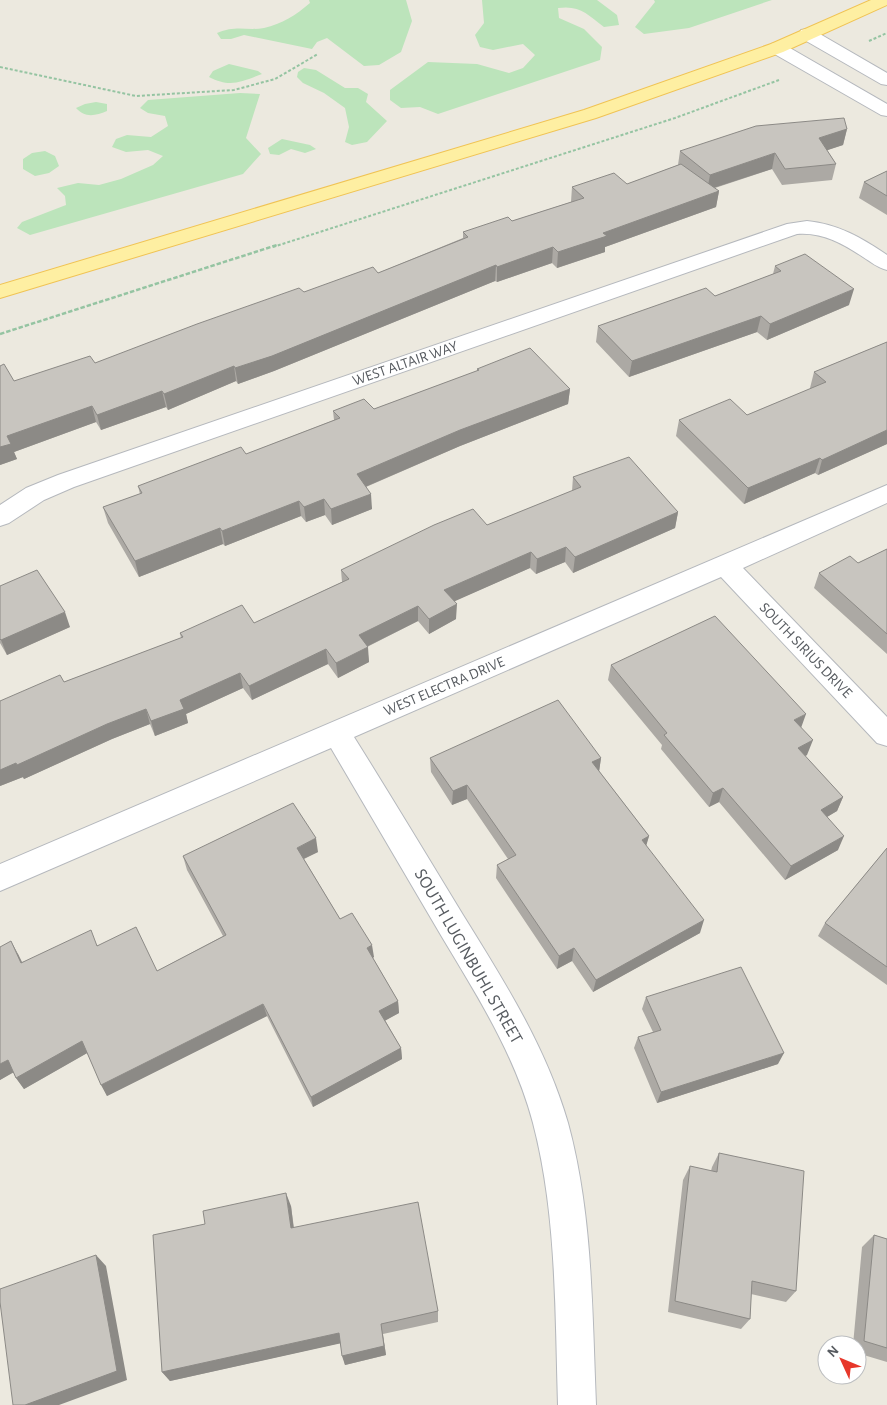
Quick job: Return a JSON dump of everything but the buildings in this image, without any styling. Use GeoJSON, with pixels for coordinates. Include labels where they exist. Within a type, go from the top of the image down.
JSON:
{"type":"FeatureCollection","features":[{"type":"Feature","properties":{"kind":"main road"},"geometry":{"type":"LineString","coordinates":[[0,292],[590,114],[777,48],[884,0]]}},
{"type":"Feature","properties":{"kind":"street"},"geometry":{"type":"LineString","coordinates":[[807,34],[887,80]]}},
{"type":"Feature","properties":{"kind":"street"},"geometry":{"type":"LineString","coordinates":[[777,48],[887,111]]}},
{"type":"Feature","properties":{"kind":"street","name":"WEST ALTAIR WAY"},"geometry":{"type":"LineString","coordinates":[[0,517],[35,494],[66,481],[784,231],[800,227],[816,227],[849,238],[887,264]]}},
{"type":"Feature","properties":{"kind":"street","name":"WEST ELECTRA DRIVE"},"geometry":{"type":"LineString","coordinates":[[0,878],[725,565],[887,493]]}},
{"type":"Feature","properties":{"kind":"street","name":"SOUTH SIRIUS DRIVE"},"geometry":{"type":"LineString","coordinates":[[725,565],[887,735]]}},
{"type":"Feature","properties":{"kind":"street","name":"SOUTH LUGINBUHL STREET"},"geometry":{"type":"LineString","coordinates":[[336,732],[508,1017],[540,1089],[554,1136],[569,1227],[577,1405]]}},
{"type":"Feature","properties":{"kind":"path"},"geometry":{"type":"LineString","coordinates":[[867,42],[887,33]]}},
{"type":"Feature","properties":{"kind":"path"},"geometry":{"type":"LineString","coordinates":[[0,66],[136,96],[234,90],[275,79],[318,54]]}},
{"type":"Feature","properties":{"kind":"path"},"geometry":{"type":"LineString","coordinates":[[0,334],[675,118],[788,76],[818,71]]}},
{"type":"Feature","properties":{"kind":"green space"},"geometry":{"type":"Polygon","coordinates":[[[309,0],[406,0],[412,21],[401,52],[379,65],[364,66],[327,38],[317,42],[312,49],[244,35],[231,39],[221,39],[217,33],[230,29],[258,29],[277,24],[310,3],[309,0]]]}},
{"type":"Feature","properties":{"kind":"green space"},"geometry":{"type":"Polygon","coordinates":[[[482,0],[597,0],[617,15],[619,25],[604,27],[588,14],[578,9],[558,8],[559,18],[584,29],[602,47],[600,60],[438,114],[420,107],[401,108],[390,100],[390,90],[428,62],[477,64],[509,73],[523,68],[535,55],[523,44],[493,50],[480,47],[475,35],[484,23],[482,0]]]}},
{"type":"Feature","properties":{"kind":"green space"},"geometry":{"type":"Polygon","coordinates":[[[654,0],[772,0],[689,28],[644,34],[635,27],[655,2],[654,0]]]}},
{"type":"Feature","properties":{"kind":"green space"},"geometry":{"type":"Polygon","coordinates":[[[229,64],[258,71],[262,74],[236,83],[223,82],[209,77],[213,71],[229,64]]]}},
{"type":"Feature","properties":{"kind":"green space"},"geometry":{"type":"Polygon","coordinates":[[[304,68],[316,70],[345,88],[358,88],[368,94],[366,102],[387,121],[367,142],[352,145],[345,142],[349,127],[345,108],[324,93],[303,83],[297,77],[298,72],[304,68]]]}},
{"type":"Feature","properties":{"kind":"green space"},"geometry":{"type":"Polygon","coordinates":[[[240,93],[260,94],[246,138],[261,154],[243,174],[30,235],[17,228],[22,222],[66,205],[65,196],[57,188],[78,183],[99,185],[121,179],[153,165],[163,156],[148,150],[126,152],[112,147],[116,139],[127,135],[151,137],[168,126],[165,116],[148,113],[140,108],[148,100],[240,93]]]}},
{"type":"Feature","properties":{"kind":"green space"},"geometry":{"type":"Polygon","coordinates":[[[96,102],[107,104],[107,111],[87,115],[76,108],[85,104],[96,102]]]}},
{"type":"Feature","properties":{"kind":"green space"},"geometry":{"type":"Polygon","coordinates":[[[282,139],[310,145],[316,149],[305,153],[291,149],[279,155],[270,154],[268,148],[282,139]]]}},
{"type":"Feature","properties":{"kind":"green space"},"geometry":{"type":"Polygon","coordinates":[[[45,151],[55,156],[59,166],[49,173],[35,176],[23,169],[23,159],[32,153],[45,151]]]}}]}
